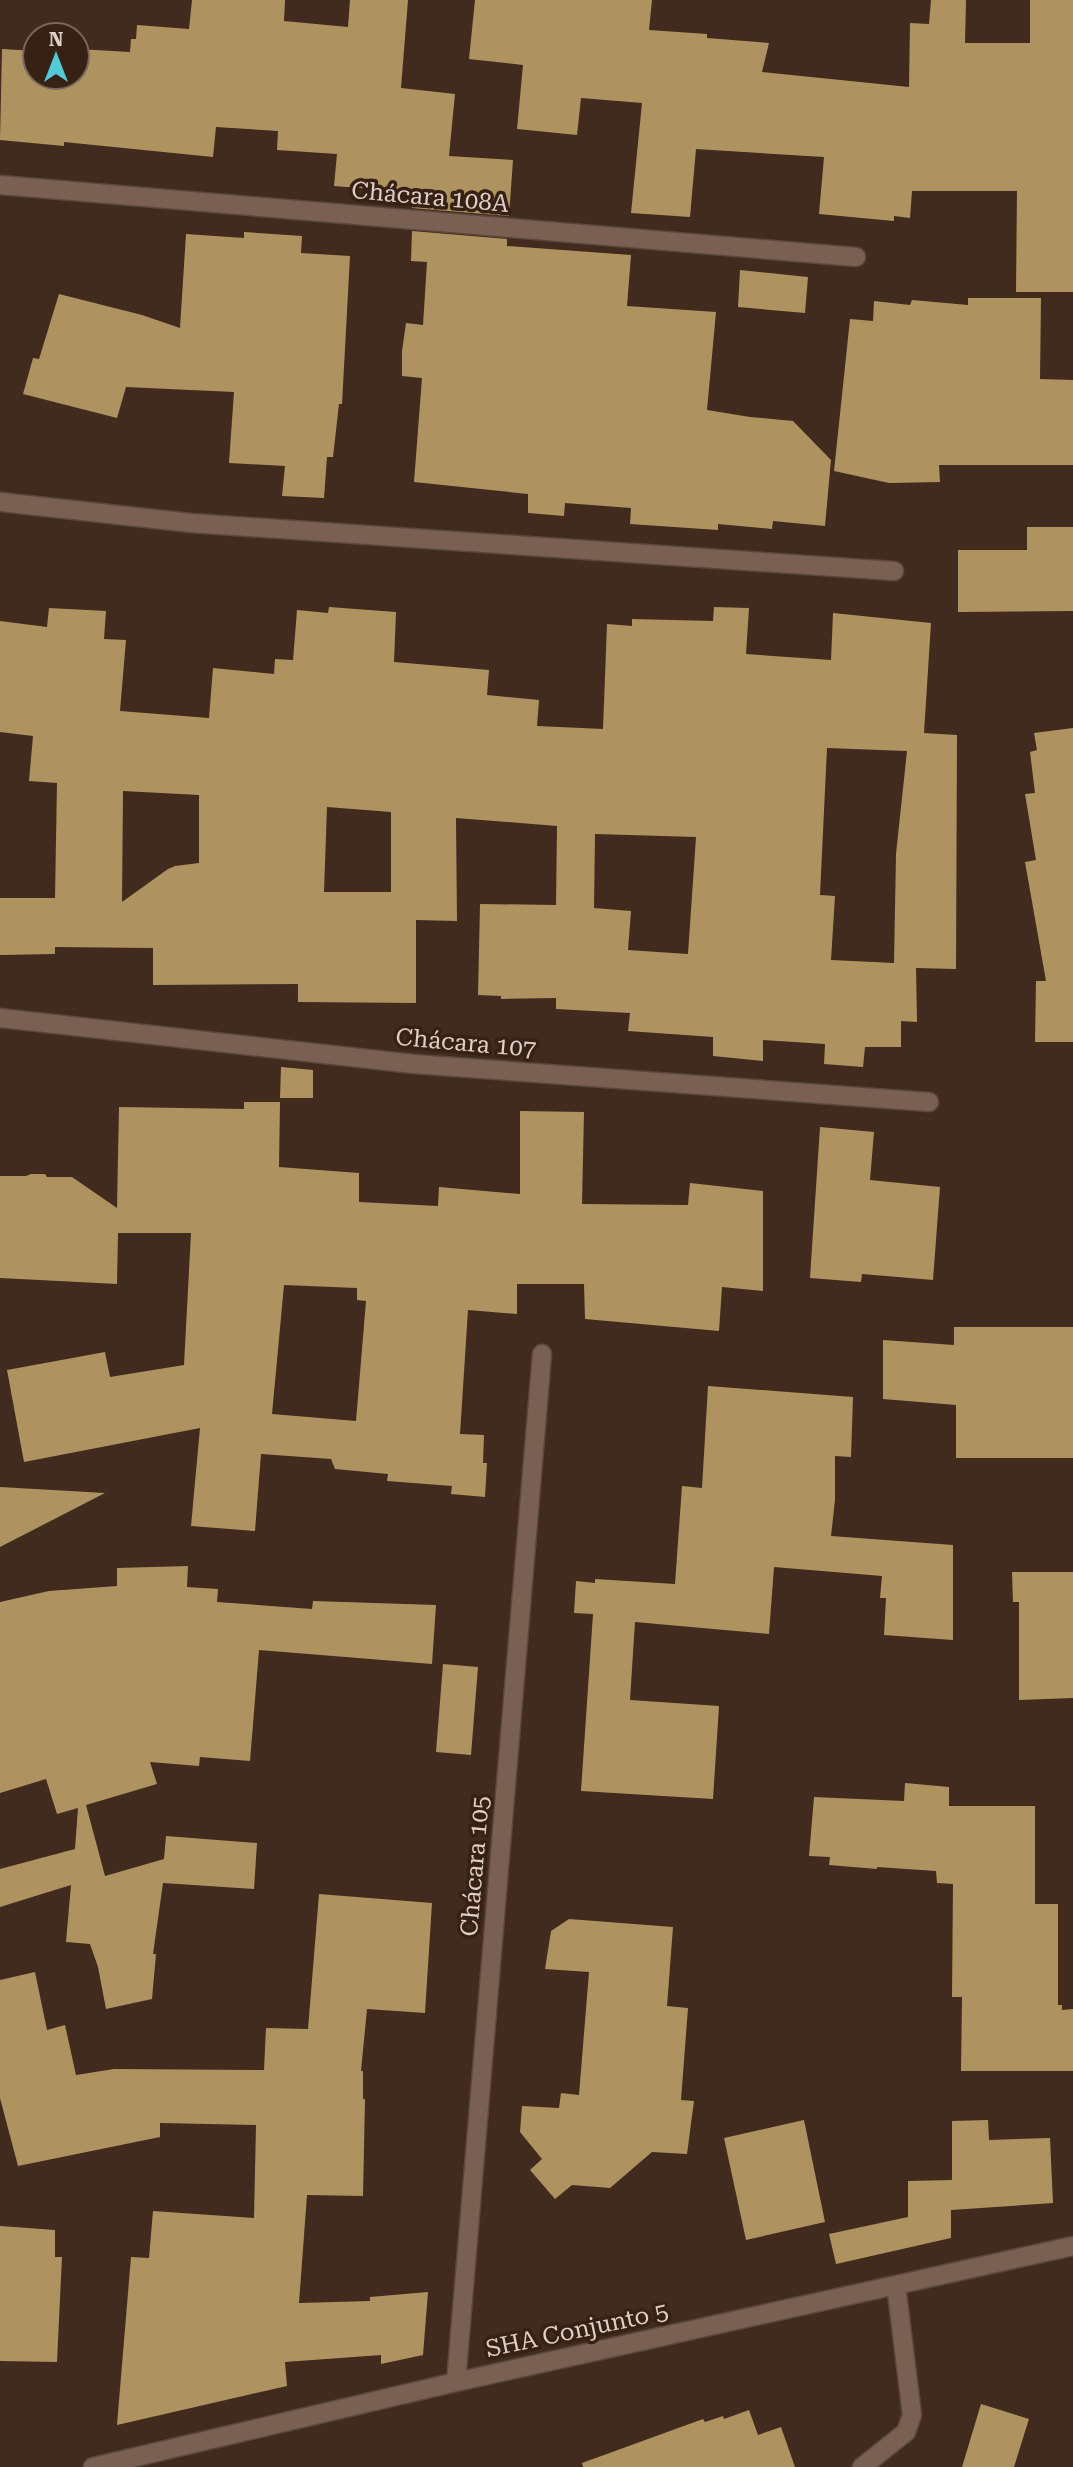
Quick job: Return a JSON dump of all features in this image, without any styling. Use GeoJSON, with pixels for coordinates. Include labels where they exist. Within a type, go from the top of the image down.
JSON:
{"type":"FeatureCollection","features":[{"type":"Feature","properties":{"kind":"street","name":"Chácara 108A"},"geometry":{"type":"LineString","coordinates":[[0,185],[856,257]]}},
{"type":"Feature","properties":{"kind":"street"},"geometry":{"type":"LineString","coordinates":[[0,502],[191,523],[894,571]]}},
{"type":"Feature","properties":{"kind":"street","name":"Chácara 107"},"geometry":{"type":"LineString","coordinates":[[0,1018],[414,1064],[929,1102]]}},
{"type":"Feature","properties":{"kind":"street","name":"Chácara 105"},"geometry":{"type":"LineString","coordinates":[[456,2382],[542,1354]]}},
{"type":"Feature","properties":{"kind":"street","name":"SHA Conjunto 5"},"geometry":{"type":"LineString","coordinates":[[93,2467],[456,2382],[1073,2245]]}},
{"type":"Feature","properties":{"kind":"street"},"geometry":{"type":"LineString","coordinates":[[862,2467],[906,2432],[912,2415],[896,2284]]}},
{"type":"Feature","properties":{"kind":"building"},"geometry":{"type":"Polygon","coordinates":[[[192,0],[285,0],[284,21],[348,27],[350,0],[408,0],[401,88],[455,94],[449,156],[513,160],[509,216],[412,208],[412,192],[334,186],[337,154],[277,150],[278,131],[216,127],[213,157],[64,142],[64,146],[0,140],[2,49],[21,50],[21,91],[91,91],[91,50],[130,52],[131,39],[136,39],[137,25],[189,29],[192,0]]]}},
{"type":"Feature","properties":{"kind":"building"},"geometry":{"type":"Polygon","coordinates":[[[475,0],[652,0],[649,30],[707,34],[707,38],[769,43],[762,72],[909,87],[910,23],[929,24],[931,0],[966,0],[965,43],[1030,43],[1030,0],[1073,0],[1073,292],[1016,292],[1017,191],[912,191],[910,218],[894,216],[894,221],[819,214],[824,157],[696,149],[690,217],[631,213],[642,103],[581,98],[577,135],[517,129],[523,65],[469,59],[475,0]]]}},
{"type":"Feature","properties":{"kind":"building"},"geometry":{"type":"Polygon","coordinates":[[[412,231],[507,239],[507,246],[631,255],[627,306],[716,312],[707,410],[793,421],[831,460],[825,526],[773,521],[772,529],[718,524],[718,530],[630,524],[631,508],[565,503],[564,516],[528,513],[528,494],[414,482],[422,378],[402,376],[402,351],[406,323],[423,325],[427,262],[411,261],[412,231]]]}},
{"type":"Feature","properties":{"kind":"building"},"geometry":{"type":"Polygon","coordinates":[[[244,232],[302,236],[301,253],[350,256],[342,404],[339,404],[333,457],[327,457],[324,498],[282,496],[285,466],[229,463],[234,392],[126,387],[117,418],[23,394],[33,358],[39,359],[59,294],[142,315],[180,328],[186,234],[244,238],[244,232]]]}},
{"type":"Feature","properties":{"kind":"building"},"geometry":{"type":"Polygon","coordinates":[[[740,270],[808,277],[805,313],[738,307],[740,270]]]}},
{"type":"Feature","properties":{"kind":"building"},"geometry":{"type":"Polygon","coordinates":[[[968,298],[1041,298],[1040,379],[1073,380],[1073,465],[939,465],[940,482],[889,483],[834,471],[850,319],[873,321],[874,301],[910,305],[912,300],[968,305],[968,298]]]}},
{"type":"Feature","properties":{"kind":"building"},"geometry":{"type":"Polygon","coordinates":[[[1027,527],[1073,527],[1073,611],[958,612],[958,550],[1027,550],[1027,527]]]}},
{"type":"Feature","properties":{"kind":"building"},"geometry":{"type":"Polygon","coordinates":[[[329,607],[396,612],[394,662],[489,670],[487,695],[539,700],[537,726],[603,729],[607,624],[632,626],[632,619],[713,621],[714,607],[749,608],[746,654],[831,660],[833,613],[931,623],[924,733],[957,735],[956,969],[916,968],[917,1022],[901,1021],[901,1047],[865,1047],[863,1067],[824,1064],[825,1044],[763,1040],[763,1061],[713,1056],[713,1037],[628,1031],[630,1013],[556,1009],[556,998],[501,999],[501,996],[478,995],[480,904],[556,905],[557,826],[456,818],[457,921],[416,920],[416,1003],[298,1002],[298,984],[153,985],[153,948],[55,947],[55,954],[0,955],[0,898],[55,898],[57,783],[29,781],[33,736],[0,732],[0,621],[47,627],[49,608],[106,611],[104,639],[126,640],[120,711],[209,718],[213,668],[274,674],[275,659],[293,660],[297,610],[328,613],[329,607]],[[827,748],[820,895],[835,896],[831,960],[894,963],[896,854],[907,751],[827,748]],[[123,791],[122,902],[168,869],[199,863],[199,795],[123,791]],[[327,807],[324,892],[391,892],[391,812],[327,807]],[[595,834],[594,908],[631,911],[628,950],[688,954],[696,837],[595,834]]]}},
{"type":"Feature","properties":{"kind":"building"},"geometry":{"type":"Polygon","coordinates":[[[1073,728],[1073,1042],[1035,1042],[1036,981],[1046,981],[1025,862],[1036,860],[1025,794],[1035,793],[1030,752],[1037,750],[1034,733],[1073,728]]]}},
{"type":"Feature","properties":{"kind":"building"},"geometry":{"type":"Polygon","coordinates":[[[281,1067],[313,1070],[313,1098],[280,1098],[281,1067]]]}},
{"type":"Feature","properties":{"kind":"building"},"geometry":{"type":"Polygon","coordinates":[[[244,1102],[280,1102],[279,1167],[359,1173],[359,1202],[438,1206],[439,1187],[520,1194],[520,1111],[584,1112],[582,1204],[688,1205],[690,1183],[763,1191],[763,1291],[722,1287],[719,1331],[585,1319],[584,1284],[517,1284],[517,1314],[468,1310],[460,1434],[484,1435],[483,1463],[487,1463],[485,1497],[451,1494],[452,1486],[387,1481],[388,1474],[335,1469],[331,1459],[261,1454],[255,1531],[191,1526],[200,1428],[24,1462],[7,1370],[105,1352],[110,1377],[184,1365],[191,1233],[118,1233],[117,1284],[0,1278],[0,1176],[45,1174],[47,1177],[72,1177],[117,1208],[119,1107],[244,1109],[244,1102]],[[284,1285],[272,1414],[356,1421],[366,1301],[357,1300],[357,1288],[284,1285]]]}},
{"type":"Feature","properties":{"kind":"building"},"geometry":{"type":"Polygon","coordinates":[[[820,1127],[874,1132],[870,1180],[940,1187],[933,1280],[862,1274],[861,1282],[810,1278],[820,1127]]]}},
{"type":"Feature","properties":{"kind":"building"},"geometry":{"type":"Polygon","coordinates":[[[954,1327],[1073,1327],[1073,1458],[956,1458],[956,1405],[883,1399],[883,1340],[954,1345],[954,1327]]]}},
{"type":"Feature","properties":{"kind":"building"},"geometry":{"type":"Polygon","coordinates":[[[708,1386],[853,1397],[851,1457],[835,1456],[835,1500],[831,1536],[953,1545],[953,1640],[884,1635],[886,1598],[880,1598],[882,1576],[774,1567],[769,1634],[635,1622],[630,1700],[719,1706],[713,1799],[581,1791],[593,1614],[574,1613],[576,1581],[595,1583],[595,1579],[675,1584],[682,1486],[702,1488],[708,1386]]]}},
{"type":"Feature","properties":{"kind":"building"},"geometry":{"type":"Polygon","coordinates":[[[0,1487],[105,1493],[0,1547],[0,1487]]]}},
{"type":"Feature","properties":{"kind":"building"},"geometry":{"type":"Polygon","coordinates":[[[188,1566],[187,1587],[218,1589],[217,1602],[312,1609],[313,1601],[436,1605],[432,1664],[259,1650],[250,1761],[200,1757],[199,1766],[150,1762],[157,1784],[86,1805],[105,1876],[164,1859],[166,1836],[257,1843],[254,1889],[163,1883],[153,1954],[156,1954],[152,1999],[106,2009],[98,1967],[90,1944],[66,1942],[71,1885],[0,1907],[0,1869],[75,1849],[78,1808],[57,1814],[46,1779],[0,1793],[0,1602],[49,1591],[117,1586],[117,1568],[188,1566]]]}},
{"type":"Feature","properties":{"kind":"building"},"geometry":{"type":"Polygon","coordinates":[[[1012,1572],[1073,1572],[1073,1698],[1019,1700],[1019,1602],[1013,1602],[1012,1572]]]}},
{"type":"Feature","properties":{"kind":"building"},"geometry":{"type":"Polygon","coordinates":[[[443,1664],[478,1667],[471,1755],[436,1752],[443,1664]]]}},
{"type":"Feature","properties":{"kind":"building"},"geometry":{"type":"Polygon","coordinates":[[[905,1783],[949,1787],[949,1806],[1035,1806],[1035,1904],[1058,1904],[1058,2005],[1062,2005],[1062,2010],[1073,2009],[1073,2071],[961,2071],[962,1997],[952,1997],[953,1884],[937,1883],[936,1871],[829,1865],[830,1857],[809,1856],[814,1797],[904,1801],[905,1783]]]}},
{"type":"Feature","properties":{"kind":"building"},"geometry":{"type":"Polygon","coordinates":[[[319,1894],[432,1903],[425,2013],[367,2009],[361,2071],[365,2099],[363,2196],[307,2195],[299,2303],[370,2301],[370,2297],[428,2292],[423,2355],[381,2364],[381,2355],[285,2362],[287,2386],[117,2425],[131,2257],[149,2258],[153,2211],[254,2218],[256,2125],[160,2123],[160,2137],[18,2166],[0,2098],[0,1980],[35,1972],[47,2030],[65,2025],[76,2075],[114,2069],[264,2070],[266,2028],[308,2029],[319,1894]]]}},
{"type":"Feature","properties":{"kind":"building"},"geometry":{"type":"Polygon","coordinates":[[[569,1919],[673,1927],[667,2006],[688,2008],[681,2100],[694,2101],[687,2154],[652,2152],[610,2188],[572,2185],[555,2199],[530,2170],[542,2159],[520,2132],[522,2106],[559,2108],[561,2093],[579,2095],[589,1972],[545,1969],[551,1931],[569,1919]]]}},
{"type":"Feature","properties":{"kind":"building"},"geometry":{"type":"Polygon","coordinates":[[[804,2120],[825,2222],[746,2240],[724,2138],[804,2120]]]}},
{"type":"Feature","properties":{"kind":"building"},"geometry":{"type":"Polygon","coordinates":[[[988,2120],[989,2140],[1050,2138],[1053,2203],[951,2210],[951,2238],[836,2264],[829,2234],[908,2217],[908,2181],[952,2180],[952,2121],[988,2120]]]}},
{"type":"Feature","properties":{"kind":"building"},"geometry":{"type":"Polygon","coordinates":[[[0,2226],[55,2230],[55,2257],[62,2257],[57,2362],[0,2361],[0,2226]]]}},
{"type":"Feature","properties":{"kind":"building"},"geometry":{"type":"Polygon","coordinates":[[[981,2404],[1029,2419],[1014,2467],[962,2467],[981,2404]]]}},
{"type":"Feature","properties":{"kind":"building"},"geometry":{"type":"Polygon","coordinates":[[[749,2410],[758,2435],[781,2427],[795,2467],[583,2467],[582,2463],[703,2419],[705,2422],[723,2416],[724,2419],[749,2410]]]}}]}
